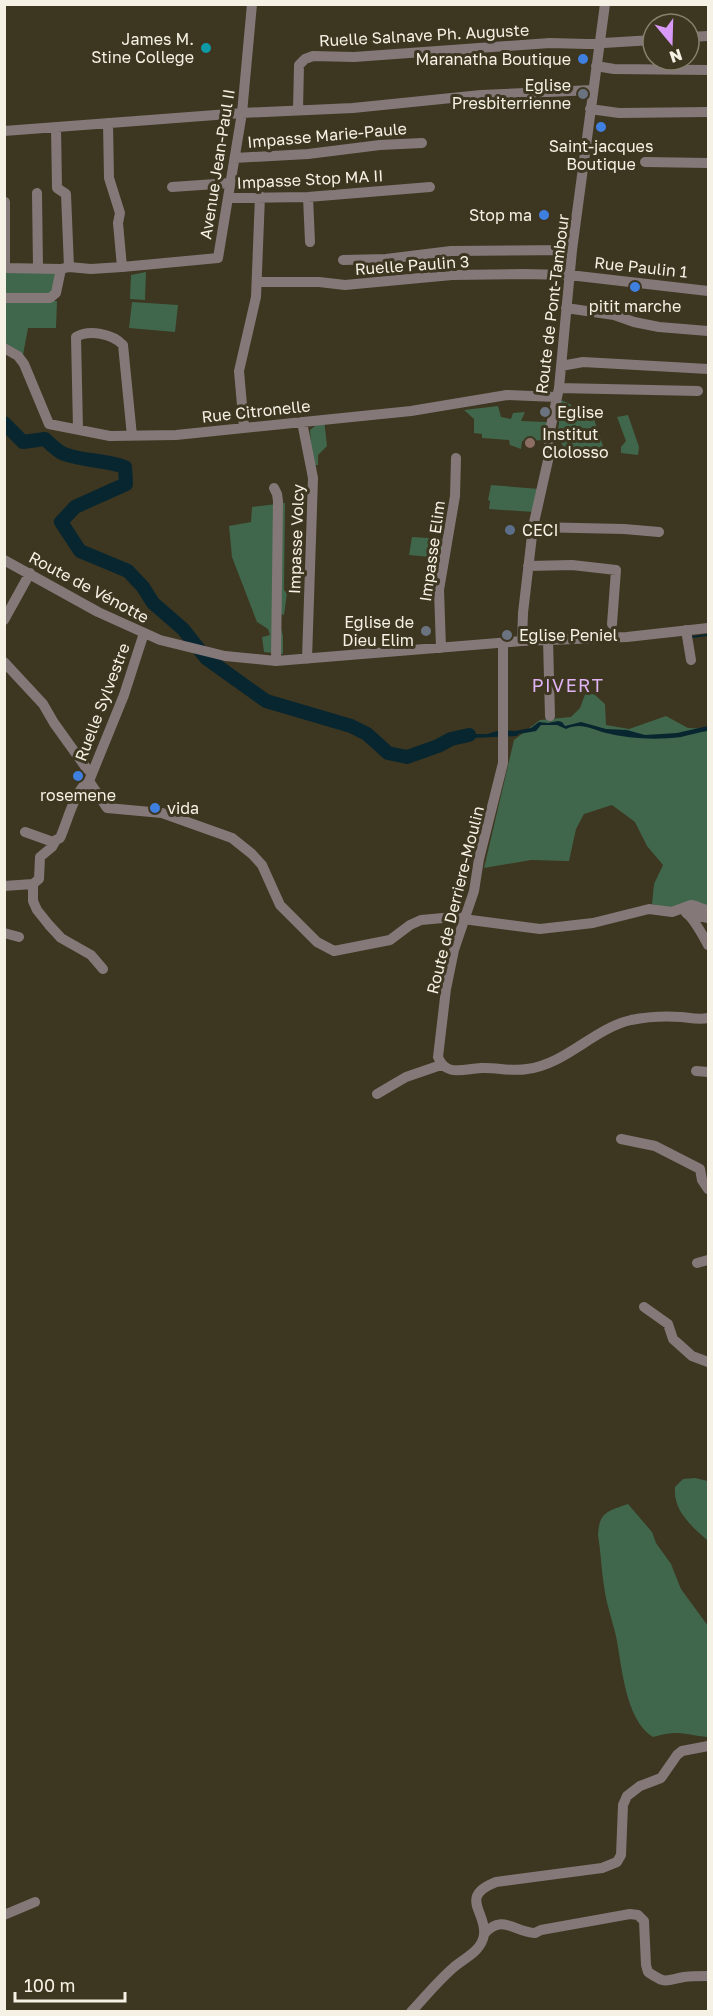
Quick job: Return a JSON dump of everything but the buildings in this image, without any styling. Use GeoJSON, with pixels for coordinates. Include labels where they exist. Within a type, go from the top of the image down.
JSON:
{"type":"FeatureCollection","features":[{"type":"Feature","properties":{"kind":"street","name":"Avenue Jean-Paul II"},"geometry":{"type":"LineString","coordinates":[[5,268],[91,269],[216,259],[242,113],[252,4]]}},
{"type":"Feature","properties":{"kind":"street","name":"Route de Pont-Tambour"},"geometry":{"type":"LineString","coordinates":[[522,641],[533,527],[549,456],[549,435],[561,366],[572,250],[605,4]]}},
{"type":"Feature","properties":{"kind":"street"},"geometry":{"type":"LineString","coordinates":[[600,44],[641,41]]}},
{"type":"Feature","properties":{"kind":"street","name":"Ruelle Salnave Ph. Auguste"},"geometry":{"type":"LineString","coordinates":[[298,110],[299,65],[309,57],[354,57],[550,43],[600,44]]}},
{"type":"Feature","properties":{"kind":"street"},"geometry":{"type":"LineString","coordinates":[[596,66],[614,69],[708,70]]}},
{"type":"Feature","properties":{"kind":"street"},"geometry":{"type":"LineString","coordinates":[[4,131],[242,113],[353,108],[481,95],[592,90]]}},
{"type":"Feature","properties":{"kind":"street"},"geometry":{"type":"LineString","coordinates":[[590,109],[619,113],[708,112]]}},
{"type":"Feature","properties":{"kind":"street"},"geometry":{"type":"LineString","coordinates":[[108,123],[109,178],[120,213],[118,223],[122,267]]}},
{"type":"Feature","properties":{"kind":"street"},"geometry":{"type":"LineString","coordinates":[[4,298],[50,298],[56,293],[65,268],[66,194],[57,188],[56,127]]}},
{"type":"Feature","properties":{"kind":"street","name":"Impasse Marie-Paule"},"geometry":{"type":"LineString","coordinates":[[235,158],[308,154],[422,143]]}},
{"type":"Feature","properties":{"kind":"street"},"geometry":{"type":"LineString","coordinates":[[645,162],[708,163]]}},
{"type":"Feature","properties":{"kind":"street"},"geometry":{"type":"LineString","coordinates":[[172,187],[230,183]]}},
{"type":"Feature","properties":{"kind":"street","name":"Impasse Stop MA II"},"geometry":{"type":"LineString","coordinates":[[228,198],[308,197],[430,187]]}},
{"type":"Feature","properties":{"kind":"street"},"geometry":{"type":"LineString","coordinates":[[38,193],[38,268]]}},
{"type":"Feature","properties":{"kind":"street"},"geometry":{"type":"LineString","coordinates":[[244,428],[239,371],[256,297],[260,196]]}},
{"type":"Feature","properties":{"kind":"street"},"geometry":{"type":"LineString","coordinates":[[308,197],[310,242]]}},
{"type":"Feature","properties":{"kind":"street"},"geometry":{"type":"LineString","coordinates":[[5,202],[5,268]]}},
{"type":"Feature","properties":{"kind":"street"},"geometry":{"type":"LineString","coordinates":[[343,260],[398,258],[451,251],[572,250]]}},
{"type":"Feature","properties":{"kind":"street","name":"Ruelle Paulin 3"},"geometry":{"type":"LineString","coordinates":[[256,282],[319,282],[345,285],[452,275],[569,275]]}},
{"type":"Feature","properties":{"kind":"street","name":"Rue Paulin 1"},"geometry":{"type":"LineString","coordinates":[[569,275],[708,291]]}},
{"type":"Feature","properties":{"kind":"street"},"geometry":{"type":"LineString","coordinates":[[566,308],[614,315],[659,327],[708,332]]}},
{"type":"Feature","properties":{"kind":"street"},"geometry":{"type":"LineString","coordinates":[[78,429],[76,337],[81,334],[94,333],[118,340],[123,345],[132,436]]}},
{"type":"Feature","properties":{"kind":"street","name":"Rue Citronelle"},"geometry":{"type":"LineString","coordinates":[[4,348],[24,364],[50,424],[110,436],[176,435],[411,411],[507,395],[698,391]]}},
{"type":"Feature","properties":{"kind":"street"},"geometry":{"type":"LineString","coordinates":[[561,366],[583,362],[708,369]]}},
{"type":"Feature","properties":{"kind":"street","name":"Impasse Volcy"},"geometry":{"type":"LineString","coordinates":[[302,422],[313,478],[307,658]]}},
{"type":"Feature","properties":{"kind":"street","name":"Impasse Elim"},"geometry":{"type":"LineString","coordinates":[[441,648],[440,590],[455,496],[456,458]]}},
{"type":"Feature","properties":{"kind":"street"},"geometry":{"type":"LineString","coordinates":[[274,488],[278,501],[276,661]]}},
{"type":"Feature","properties":{"kind":"street"},"geometry":{"type":"LineString","coordinates":[[533,527],[659,532]]}},
{"type":"Feature","properties":{"kind":"street","name":"Route de Vénotte"},"geometry":{"type":"LineString","coordinates":[[4,560],[98,612],[160,640],[225,656],[276,661],[522,641],[627,637],[708,628]]}},
{"type":"Feature","properties":{"kind":"street"},"geometry":{"type":"LineString","coordinates":[[528,566],[572,565],[616,570],[612,624]]}},
{"type":"Feature","properties":{"kind":"street"},"geometry":{"type":"LineString","coordinates":[[4,620],[30,573]]}},
{"type":"Feature","properties":{"kind":"street"},"geometry":{"type":"LineString","coordinates":[[686,630],[691,660]]}},
{"type":"Feature","properties":{"kind":"street","name":"Ruelle Sylvestre"},"geometry":{"type":"LineString","coordinates":[[33,884],[39,879],[40,857],[52,847],[53,842],[60,838],[71,808],[90,776],[124,695],[144,633]]}},
{"type":"Feature","properties":{"kind":"street"},"geometry":{"type":"LineString","coordinates":[[548,640],[550,716]]}},
{"type":"Feature","properties":{"kind":"street","name":"Route de Derriere-Moulin"},"geometry":{"type":"LineString","coordinates":[[441,1065],[438,1057],[446,989],[463,918],[474,891],[479,859],[501,773],[505,748],[502,721],[503,643]]}},
{"type":"Feature","properties":{"kind":"street"},"geometry":{"type":"LineString","coordinates":[[4,662],[44,704],[54,723],[87,769],[107,808],[162,813],[232,838],[262,865],[280,905],[317,942],[334,951],[390,940],[421,920],[454,917],[540,929],[593,923],[649,909],[708,918]]}},
{"type":"Feature","properties":{"kind":"street"},"geometry":{"type":"LineString","coordinates":[[25,832],[53,842]]}},
{"type":"Feature","properties":{"kind":"street"},"geometry":{"type":"LineString","coordinates":[[4,886],[33,884],[36,907],[49,925],[61,938],[91,955],[103,969]]}},
{"type":"Feature","properties":{"kind":"street"},"geometry":{"type":"LineString","coordinates":[[672,912],[691,905],[701,910],[708,910]]}},
{"type":"Feature","properties":{"kind":"street"},"geometry":{"type":"LineString","coordinates":[[686,913],[695,922],[708,945]]}},
{"type":"Feature","properties":{"kind":"street"},"geometry":{"type":"LineString","coordinates":[[4,933],[19,937]]}},
{"type":"Feature","properties":{"kind":"street"},"geometry":{"type":"LineString","coordinates":[[377,1094],[406,1077],[441,1065],[450,1071],[485,1068],[528,1069],[563,1056],[595,1034],[634,1020],[708,1018]]}},
{"type":"Feature","properties":{"kind":"street"},"geometry":{"type":"LineString","coordinates":[[696,1071],[708,1072]]}},
{"type":"Feature","properties":{"kind":"street"},"geometry":{"type":"LineString","coordinates":[[621,1139],[655,1146],[704,1166],[702,1180],[708,1189]]}},
{"type":"Feature","properties":{"kind":"street"},"geometry":{"type":"LineString","coordinates":[[697,1263],[708,1260]]}},
{"type":"Feature","properties":{"kind":"street"},"geometry":{"type":"LineString","coordinates":[[644,1307],[668,1324],[673,1339],[684,1350],[708,1362]]}},
{"type":"Feature","properties":{"kind":"street"},"geometry":{"type":"LineString","coordinates":[[484,1934],[476,1903],[484,1887],[496,1882],[602,1868],[617,1862],[621,1855],[623,1805],[627,1796],[640,1786],[662,1778],[682,1751],[708,1746]]}},
{"type":"Feature","properties":{"kind":"street"},"geometry":{"type":"LineString","coordinates":[[4,1915],[35,1902]]}},
{"type":"Feature","properties":{"kind":"street"},"geometry":{"type":"LineString","coordinates":[[411,2012],[454,1967],[480,1946],[484,1934],[498,1923],[535,1933],[549,1928],[603,1918],[638,1915],[644,1921],[645,1965],[648,1972],[659,1980],[669,1982],[685,1977],[708,1976]]}},
{"type":"Feature","properties":{"kind":"green space"},"geometry":{"type":"Polygon","coordinates":[[[5,272],[62,273],[55,299],[24,300],[57,301],[56,328],[28,328],[23,355],[5,344],[5,272]]]}},
{"type":"Feature","properties":{"kind":"green space"},"geometry":{"type":"Polygon","coordinates":[[[146,272],[145,300],[130,299],[131,275],[146,272]]]}},
{"type":"Feature","properties":{"kind":"green space"},"geometry":{"type":"Polygon","coordinates":[[[132,302],[178,305],[175,332],[129,328],[132,302]]]}},
{"type":"Feature","properties":{"kind":"green space"},"geometry":{"type":"Polygon","coordinates":[[[561,400],[570,404],[579,414],[593,416],[605,452],[565,449],[557,437],[559,423],[556,409],[561,400]]]}},
{"type":"Feature","properties":{"kind":"green space"},"geometry":{"type":"Polygon","coordinates":[[[498,406],[501,417],[511,419],[513,413],[525,412],[521,421],[547,422],[547,440],[522,441],[521,449],[510,445],[509,440],[482,438],[482,434],[474,433],[474,419],[464,410],[498,406]]]}},
{"type":"Feature","properties":{"kind":"green space"},"geometry":{"type":"Polygon","coordinates":[[[628,415],[639,447],[638,455],[621,453],[621,447],[626,441],[617,417],[628,415]]]}},
{"type":"Feature","properties":{"kind":"green space"},"geometry":{"type":"Polygon","coordinates":[[[324,419],[327,446],[318,455],[318,465],[312,465],[310,430],[324,419]]]}},
{"type":"Feature","properties":{"kind":"green space"},"geometry":{"type":"Polygon","coordinates":[[[491,485],[539,489],[534,512],[489,509],[491,485]]]}},
{"type":"Feature","properties":{"kind":"green space"},"geometry":{"type":"Polygon","coordinates":[[[285,503],[284,590],[287,593],[284,615],[277,613],[283,636],[283,654],[264,652],[262,637],[270,635],[268,629],[257,622],[232,557],[229,526],[251,522],[252,507],[285,503]]]}},
{"type":"Feature","properties":{"kind":"green space"},"geometry":{"type":"Polygon","coordinates":[[[412,537],[445,539],[440,558],[409,555],[412,537]]]}},
{"type":"Feature","properties":{"kind":"green space"},"geometry":{"type":"Polygon","coordinates":[[[586,692],[595,695],[605,704],[606,725],[629,729],[666,716],[688,728],[708,729],[708,907],[671,909],[652,904],[654,884],[663,865],[647,846],[635,822],[612,805],[584,814],[576,829],[569,861],[531,860],[484,868],[514,740],[540,720],[571,717],[580,708],[586,692]]]}},
{"type":"Feature","properties":{"kind":"green space"},"geometry":{"type":"Polygon","coordinates":[[[695,1478],[708,1481],[708,1541],[685,1518],[675,1496],[675,1487],[683,1479],[695,1478]]]}},
{"type":"Feature","properties":{"kind":"green space"},"geometry":{"type":"Polygon","coordinates":[[[628,1504],[652,1532],[656,1543],[671,1564],[681,1589],[708,1626],[708,1737],[676,1733],[653,1737],[636,1718],[626,1691],[605,1592],[598,1535],[600,1521],[603,1517],[628,1504]]]}},
{"type":"Feature","properties":{"kind":"water"},"geometry":{"type":"Polygon","coordinates":[[[558,721],[565,726],[581,722],[606,729],[627,730],[645,735],[677,733],[708,726],[708,731],[681,737],[643,738],[624,737],[581,726],[566,729],[557,725],[541,725],[536,731],[517,736],[451,739],[466,734],[487,734],[501,730],[515,731],[531,728],[539,722],[558,721]]]}},
{"type":"Feature","properties":{"kind":"waterway"},"geometry":{"type":"LineString","coordinates":[[4,423],[23,442],[45,439],[64,454],[125,467],[126,484],[75,507],[61,522],[80,551],[128,571],[143,587],[153,603],[183,629],[206,658],[266,701],[351,726],[367,734],[388,753],[407,757],[451,739],[469,735]]}},
{"type":"Feature","properties":{"kind":"waterway"},"geometry":{"type":"LineString","coordinates":[[691,637],[708,635]]}},
{"type":"Feature","properties":{"kind":"place","name":"James M. Stine College"},"geometry":{"type":"Point","coordinates":[206,48]}},
{"type":"Feature","properties":{"kind":"place","name":"Maranatha Boutique"},"geometry":{"type":"Point","coordinates":[583,59]}},
{"type":"Feature","properties":{"kind":"place","name":"Eglise Presbiterrienne"},"geometry":{"type":"Point","coordinates":[583,94]}},
{"type":"Feature","properties":{"kind":"place","name":"Saint-jacques Boutique"},"geometry":{"type":"Point","coordinates":[601,127]}},
{"type":"Feature","properties":{"kind":"place","name":"Stop ma"},"geometry":{"type":"Point","coordinates":[544,215]}},
{"type":"Feature","properties":{"kind":"place","name":"pitit marche"},"geometry":{"type":"Point","coordinates":[635,287]}},
{"type":"Feature","properties":{"kind":"place","name":"Eglise"},"geometry":{"type":"Point","coordinates":[545,412]}},
{"type":"Feature","properties":{"kind":"place","name":"Institut Clolosso"},"geometry":{"type":"Point","coordinates":[530,443]}},
{"type":"Feature","properties":{"kind":"place","name":"CECI"},"geometry":{"type":"Point","coordinates":[510,530]}},
{"type":"Feature","properties":{"kind":"place","name":"Eglise de Dieu Elim"},"geometry":{"type":"Point","coordinates":[426,631]}},
{"type":"Feature","properties":{"kind":"place","name":"Eglise Peniel"},"geometry":{"type":"Point","coordinates":[507,635]}},
{"type":"Feature","properties":{"kind":"place","name":"rosemene"},"geometry":{"type":"Point","coordinates":[78,776]}},
{"type":"Feature","properties":{"kind":"place","name":"vida"},"geometry":{"type":"Point","coordinates":[155,808]}},
{"type":"Feature","properties":{"kind":"district","name":"PIVERT"},"geometry":{"type":"Point","coordinates":[568,685]}}]}
